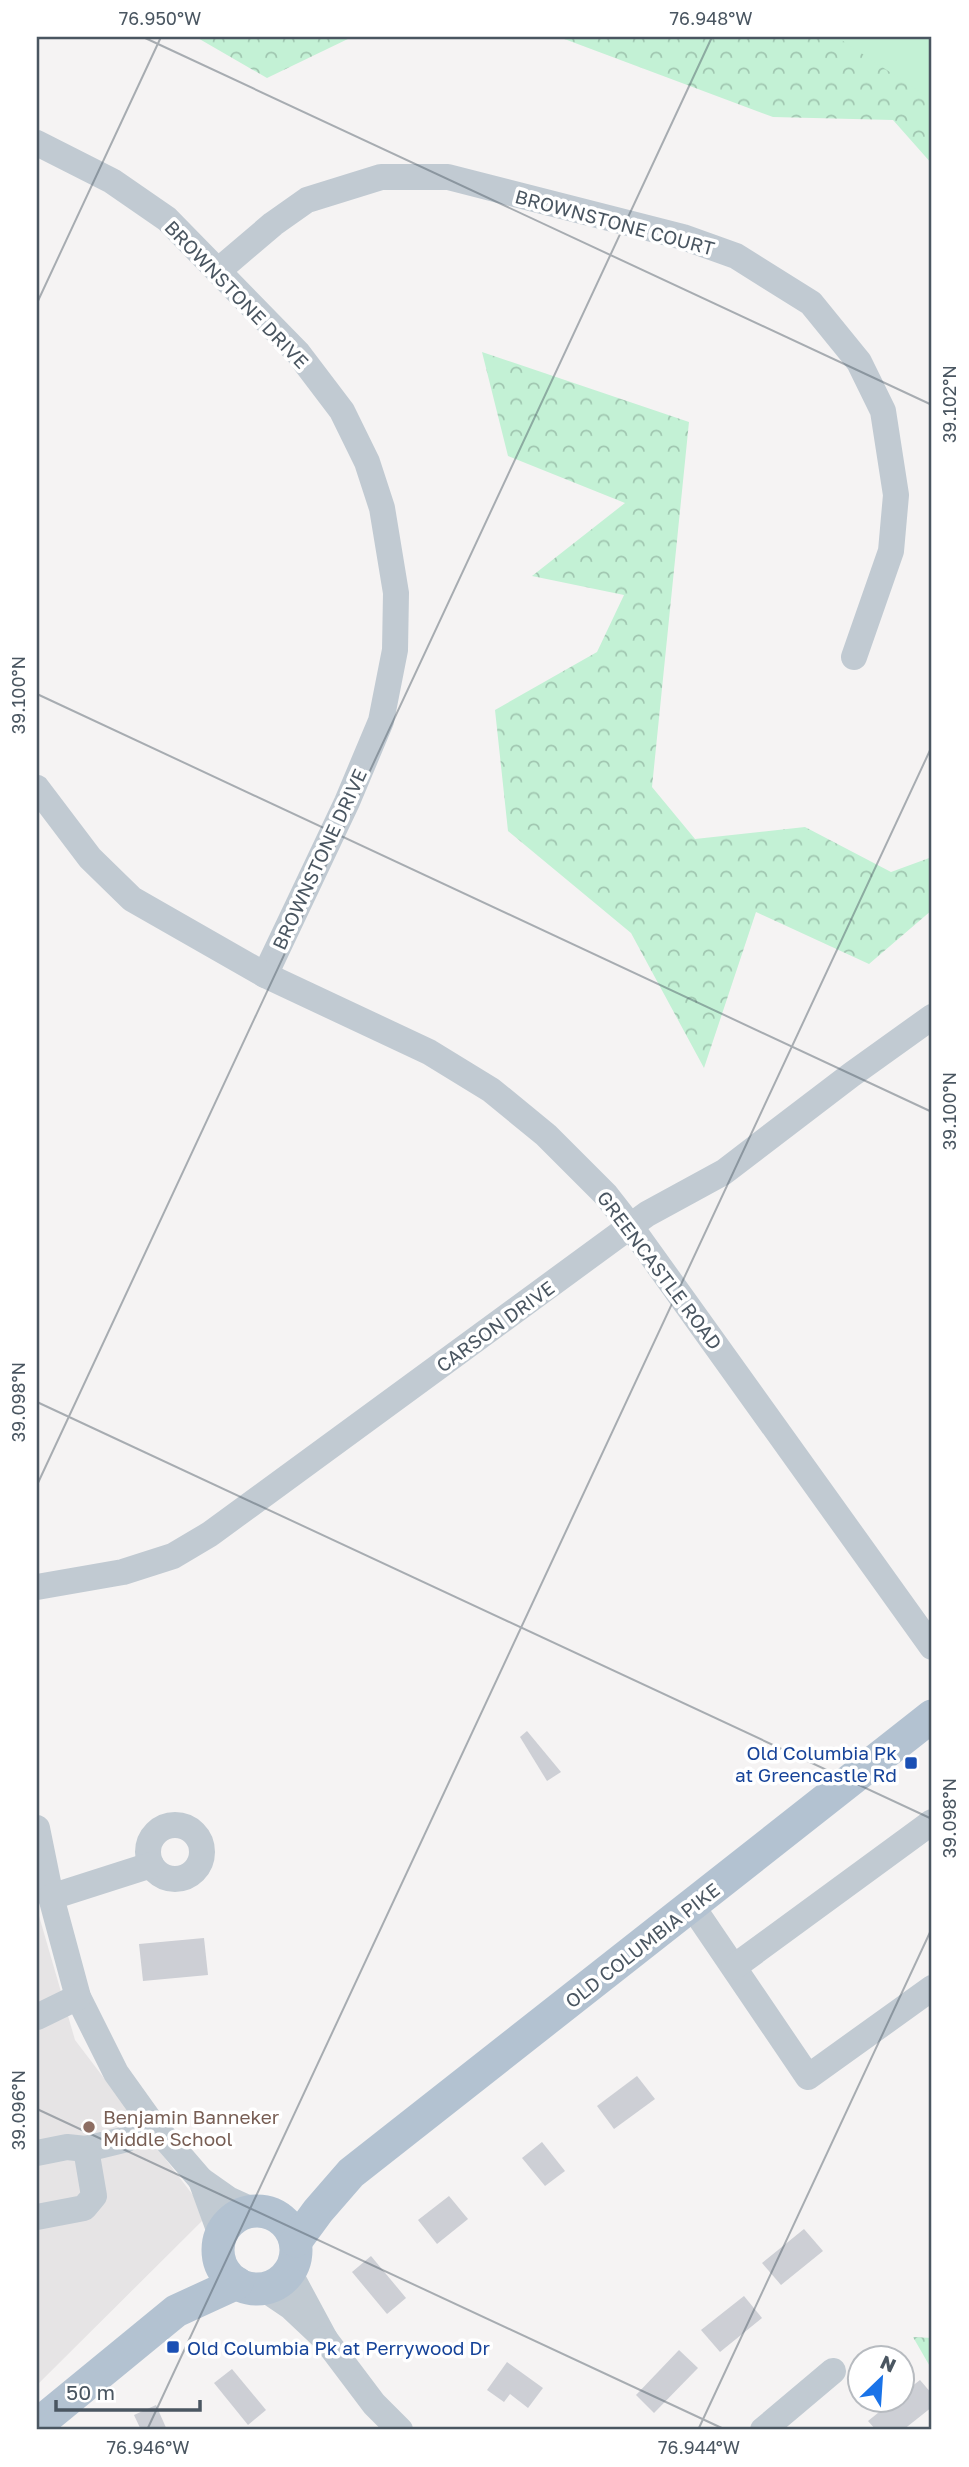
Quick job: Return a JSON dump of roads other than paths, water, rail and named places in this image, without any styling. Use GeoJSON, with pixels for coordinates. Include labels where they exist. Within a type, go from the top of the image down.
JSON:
{"type":"FeatureCollection","features":[{"type":"Feature","properties":{"kind":"main road","name":"OLD COLUMBIA PIKE"},"geometry":{"type":"LineString","coordinates":[[258,2211],[303,2198],[351,2173],[932,1716]]}},
{"type":"Feature","properties":{"kind":"main road","name":"OLD COLUMBIA PIKE"},"geometry":{"type":"LineString","coordinates":[[176,2311],[271,2271],[351,2173]]}},
{"type":"Feature","properties":{"kind":"main road"},"geometry":{"type":"LineString","coordinates":[[258,2211],[278,2216],[288,2225],[271,2271],[226,2274],[221,2265],[220,2240],[228,2224],[238,2215],[258,2211]]}},
{"type":"Feature","properties":{"kind":"main road","name":"OLD COLUMBIA PIKE"},"geometry":{"type":"LineString","coordinates":[[37,2425],[176,2311],[208,2266],[220,2240]]}},
{"type":"Feature","properties":{"kind":"street","name":"BROWNSTONE DRIVE"},"geometry":{"type":"LineString","coordinates":[[37,143],[112,181],[167,219],[298,353],[342,411],[367,462],[382,508],[397,593],[395,650],[381,721],[347,802],[265,975]]}},
{"type":"Feature","properties":{"kind":"street","name":"BROWNSTONE COURT"},"geometry":{"type":"LineString","coordinates":[[219,270],[272,224],[307,200],[381,177],[448,177],[682,237],[736,256],[811,303],[859,362],[883,411],[896,495],[891,551],[854,657]]}},
{"type":"Feature","properties":{"kind":"street","name":"GREENCASTLE ROAD"},"geometry":{"type":"LineString","coordinates":[[37,788],[90,858],[132,899],[265,975],[429,1052],[491,1090],[546,1135],[606,1195],[631,1227],[932,1647]]}},
{"type":"Feature","properties":{"kind":"street","name":"CARSON DRIVE"},"geometry":{"type":"LineString","coordinates":[[37,1587],[123,1572],[173,1556],[210,1534],[647,1214],[724,1172],[932,1017]]}},
{"type":"Feature","properties":{"kind":"street"},"geometry":{"type":"LineString","coordinates":[[733,1967],[932,1822]]}},
{"type":"Feature","properties":{"kind":"street"},"geometry":{"type":"LineString","coordinates":[[37,1828],[45,1884],[78,1997],[116,2073],[151,2122],[201,2180],[228,2199],[258,2211]]}},
{"type":"Feature","properties":{"kind":"street"},"geometry":{"type":"LineString","coordinates":[[45,1884],[150,1865]]}},
{"type":"Feature","properties":{"kind":"street"},"geometry":{"type":"LineString","coordinates":[[692,1906],[808,2077],[932,1988]]}},
{"type":"Feature","properties":{"kind":"street"},"geometry":{"type":"LineString","coordinates":[[37,2017],[78,1997]]}},
{"type":"Feature","properties":{"kind":"street"},"geometry":{"type":"LineString","coordinates":[[37,2153],[67,2147],[86,2149],[127,2139],[151,2122]]}},
{"type":"Feature","properties":{"kind":"street"},"geometry":{"type":"LineString","coordinates":[[37,2217],[84,2208],[94,2196],[86,2149]]}},
{"type":"Feature","properties":{"kind":"street"},"geometry":{"type":"LineString","coordinates":[[201,2180],[220,2240]]}},
{"type":"Feature","properties":{"kind":"street"},"geometry":{"type":"LineString","coordinates":[[271,2271],[291,2307],[325,2339],[374,2404],[400,2430]]}},
{"type":"Feature","properties":{"kind":"street"},"geometry":{"type":"LineString","coordinates":[[763,2430],[833,2371]]}},
{"type":"Feature","properties":{"kind":"place","name":"Old Columbia Pk at Greencastle Rd"},"geometry":{"type":"Point","coordinates":[911,1763]}},
{"type":"Feature","properties":{"kind":"place","name":"Benjamin Banneker Middle School"},"geometry":{"type":"Point","coordinates":[89,2127]}},
{"type":"Feature","properties":{"kind":"place","name":"Old Columbia Pk at Perrywood Dr"},"geometry":{"type":"Point","coordinates":[173,2347]}}]}
